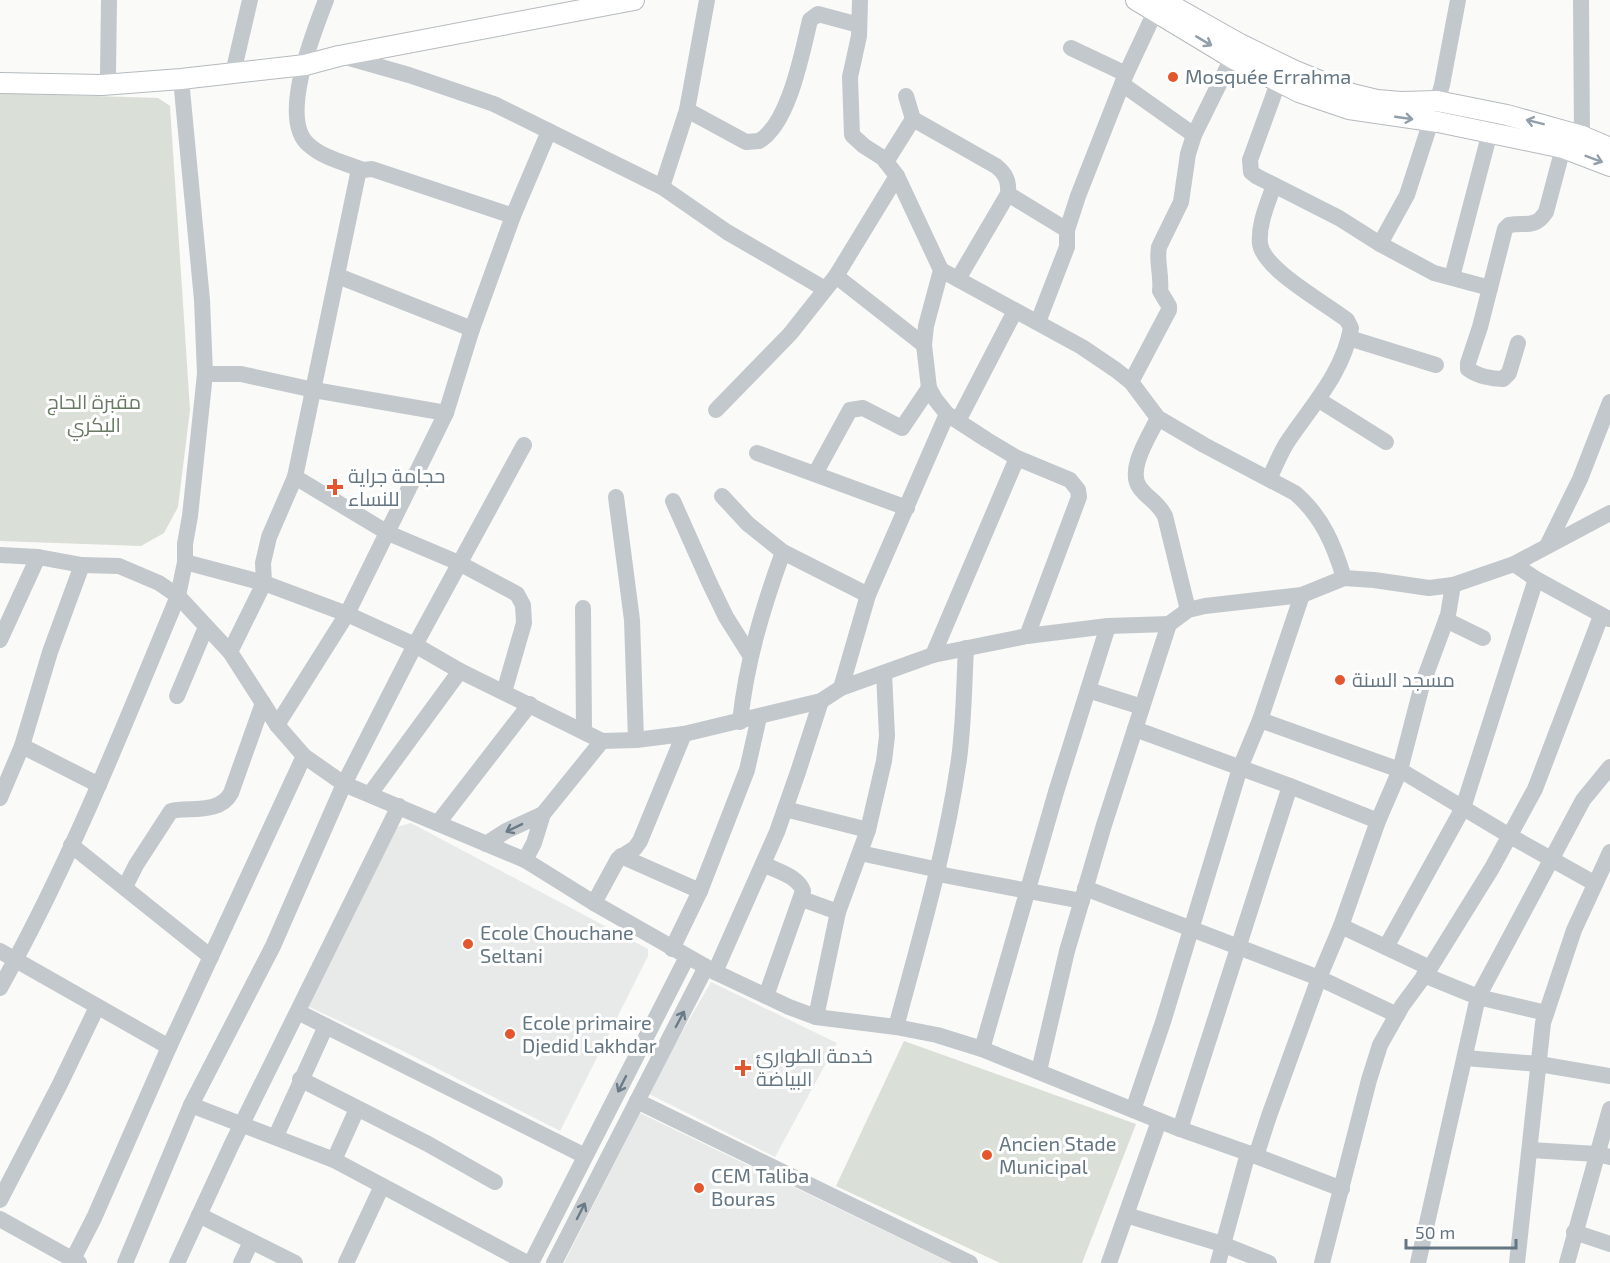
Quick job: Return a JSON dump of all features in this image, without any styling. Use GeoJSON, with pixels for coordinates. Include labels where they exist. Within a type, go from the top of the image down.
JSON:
{"type":"FeatureCollection","features":[{"type":"Feature","properties":{"kind":"main road"},"geometry":{"type":"LineString","coordinates":[[0,82],[102,85],[305,65],[339,56],[634,0]]}},
{"type":"Feature","properties":{"kind":"main road"},"geometry":{"type":"LineString","coordinates":[[1136,0],[1158,6],[1293,70],[1352,94],[1377,100],[1401,102],[1437,101],[1507,115],[1582,136],[1610,148]]}},
{"type":"Feature","properties":{"kind":"main road"},"geometry":{"type":"LineString","coordinates":[[1158,6],[1232,58],[1278,82],[1349,109],[1490,132],[1563,148],[1610,166]]}},
{"type":"Feature","properties":{"kind":"main road"},"geometry":{"type":"LineString","coordinates":[[0,71],[108,73],[181,79]]}},
{"type":"Feature","properties":{"kind":"street"},"geometry":{"type":"LineString","coordinates":[[108,73],[109,0]]}},
{"type":"Feature","properties":{"kind":"street"},"geometry":{"type":"LineString","coordinates":[[233,73],[250,0]]}},
{"type":"Feature","properties":{"kind":"street"},"geometry":{"type":"LineString","coordinates":[[326,0],[305,65],[296,109],[300,135],[318,152],[363,170],[372,169],[513,216]]}},
{"type":"Feature","properties":{"kind":"street"},"geometry":{"type":"LineString","coordinates":[[662,187],[687,110],[707,0]]}},
{"type":"Feature","properties":{"kind":"street"},"geometry":{"type":"LineString","coordinates":[[860,0],[859,36],[850,77],[852,135],[864,147],[886,162],[897,176],[941,270],[1082,347],[1131,382],[1158,417],[1204,445],[1295,493],[1315,512],[1330,539],[1344,578]]}},
{"type":"Feature","properties":{"kind":"street"},"geometry":{"type":"LineString","coordinates":[[1380,244],[1407,195],[1431,121],[1458,0]]}},
{"type":"Feature","properties":{"kind":"street"},"geometry":{"type":"LineString","coordinates":[[1581,0],[1582,136]]}},
{"type":"Feature","properties":{"kind":"street"},"geometry":{"type":"LineString","coordinates":[[1038,322],[1067,247],[1067,230],[1078,196],[1124,79],[1158,6]]}},
{"type":"Feature","properties":{"kind":"street"},"geometry":{"type":"LineString","coordinates":[[687,110],[746,142],[759,141],[773,127],[782,112],[795,80],[810,20],[813,16],[818,14],[859,25]]}},
{"type":"Feature","properties":{"kind":"street"},"geometry":{"type":"LineString","coordinates":[[1071,48],[1124,79],[1194,135]]}},
{"type":"Feature","properties":{"kind":"street"},"geometry":{"type":"LineString","coordinates":[[339,56],[409,75],[494,104],[549,131],[662,187],[727,232],[830,283],[924,345]]}},
{"type":"Feature","properties":{"kind":"street"},"geometry":{"type":"LineString","coordinates":[[1131,382],[1169,310],[1160,291],[1162,278],[1158,254],[1163,237],[1181,202],[1188,154],[1194,135],[1232,58]]}},
{"type":"Feature","properties":{"kind":"street"},"geometry":{"type":"LineString","coordinates":[[0,988],[99,786],[178,596],[185,562],[205,374],[202,300],[181,79]]}},
{"type":"Feature","properties":{"kind":"street"},"geometry":{"type":"LineString","coordinates":[[1278,82],[1250,160],[1251,172],[1340,218],[1380,244],[1434,273],[1490,288]]}},
{"type":"Feature","properties":{"kind":"street"},"geometry":{"type":"LineString","coordinates":[[906,96],[913,119],[1001,170],[1007,178],[1008,194],[958,279]]}},
{"type":"Feature","properties":{"kind":"street"},"geometry":{"type":"LineString","coordinates":[[886,162],[913,119]]}},
{"type":"Feature","properties":{"kind":"street"},"geometry":{"type":"LineString","coordinates":[[277,725],[347,615],[446,413],[472,329],[513,216],[549,131]]}},
{"type":"Feature","properties":{"kind":"street"},"geometry":{"type":"LineString","coordinates":[[1452,277],[1490,132]]}},
{"type":"Feature","properties":{"kind":"street"},"geometry":{"type":"LineString","coordinates":[[1518,343],[1509,373],[1503,379],[1481,375],[1468,369],[1506,227],[1514,224],[1538,223],[1546,212],[1563,148]]}},
{"type":"Feature","properties":{"kind":"street"},"geometry":{"type":"LineString","coordinates":[[230,652],[264,582],[263,563],[269,537],[295,477],[358,174],[363,170]]}},
{"type":"Feature","properties":{"kind":"street"},"geometry":{"type":"LineString","coordinates":[[716,410],[790,334],[830,283],[897,176]]}},
{"type":"Feature","properties":{"kind":"street"},"geometry":{"type":"LineString","coordinates":[[1269,479],[1287,443],[1334,376],[1351,328],[1347,320],[1297,285],[1267,260],[1261,249],[1260,230],[1274,185]]}},
{"type":"Feature","properties":{"kind":"street"},"geometry":{"type":"LineString","coordinates":[[1008,194],[1067,230]]}},
{"type":"Feature","properties":{"kind":"street"},"geometry":{"type":"LineString","coordinates":[[941,270],[926,326],[924,345],[929,388],[952,417],[1017,458],[1070,480],[1078,490],[1079,497],[1027,636]]}},
{"type":"Feature","properties":{"kind":"street"},"geometry":{"type":"LineString","coordinates":[[338,276],[472,329]]}},
{"type":"Feature","properties":{"kind":"street"},"geometry":{"type":"LineString","coordinates":[[841,688],[868,596],[907,508],[952,417],[981,379],[1015,310]]}},
{"type":"Feature","properties":{"kind":"street"},"geometry":{"type":"LineString","coordinates":[[1349,338],[1436,365]]}},
{"type":"Feature","properties":{"kind":"street"},"geometry":{"type":"LineString","coordinates":[[205,374],[241,374],[314,390],[446,413]]}},
{"type":"Feature","properties":{"kind":"street"},"geometry":{"type":"LineString","coordinates":[[815,474],[850,411],[863,408],[902,428],[929,388]]}},
{"type":"Feature","properties":{"kind":"street"},"geometry":{"type":"LineString","coordinates":[[1318,399],[1386,442]]}},
{"type":"Feature","properties":{"kind":"street"},"geometry":{"type":"LineString","coordinates":[[1548,544],[1580,479],[1610,402]]}},
{"type":"Feature","properties":{"kind":"street"},"geometry":{"type":"LineString","coordinates":[[1158,417],[1141,453],[1135,479],[1140,488],[1159,505],[1165,516],[1188,610]]}},
{"type":"Feature","properties":{"kind":"street"},"geometry":{"type":"LineString","coordinates":[[125,1263],[191,1105],[273,946],[344,784],[415,645],[524,445]]}},
{"type":"Feature","properties":{"kind":"street"},"geometry":{"type":"LineString","coordinates":[[757,453],[907,508]]}},
{"type":"Feature","properties":{"kind":"street"},"geometry":{"type":"LineString","coordinates":[[933,655],[1017,458]]}},
{"type":"Feature","properties":{"kind":"street"},"geometry":{"type":"LineString","coordinates":[[295,477],[388,533],[459,563],[516,594],[523,605],[524,623],[504,693]]}},
{"type":"Feature","properties":{"kind":"street"},"geometry":{"type":"LineString","coordinates":[[616,496],[632,620],[636,740]]}},
{"type":"Feature","properties":{"kind":"street"},"geometry":{"type":"LineString","coordinates":[[723,496],[748,524],[783,552],[868,596]]}},
{"type":"Feature","properties":{"kind":"street"},"geometry":{"type":"LineString","coordinates":[[673,501],[726,617],[750,655]]}},
{"type":"Feature","properties":{"kind":"street"},"geometry":{"type":"LineString","coordinates":[[185,562],[264,582],[347,615],[415,645],[460,671],[602,741],[636,740],[684,734],[821,701],[841,688],[933,655],[1027,636],[1108,626],[1169,624],[1188,610],[1302,595],[1344,578],[1429,588],[1453,585],[1514,564],[1610,513]]}},
{"type":"Feature","properties":{"kind":"street"},"geometry":{"type":"LineString","coordinates":[[740,722],[750,655],[783,552]]}},
{"type":"Feature","properties":{"kind":"street"},"geometry":{"type":"LineString","coordinates":[[0,555],[38,557],[82,565],[119,566],[150,578],[178,596],[230,652],[277,725],[304,756],[344,784],[525,860],[679,953],[789,1007],[816,1017],[844,1019],[937,1035],[982,1049],[1159,1121],[1342,1189]]}},
{"type":"Feature","properties":{"kind":"street"},"geometry":{"type":"LineString","coordinates":[[0,640],[38,557]]}},
{"type":"Feature","properties":{"kind":"street"},"geometry":{"type":"LineString","coordinates":[[1322,1263],[1374,1061],[1397,1015],[1427,972],[1510,836],[1535,789],[1605,618],[1514,564]]}},
{"type":"Feature","properties":{"kind":"street"},"geometry":{"type":"LineString","coordinates":[[0,798],[22,746],[50,652],[82,565]]}},
{"type":"Feature","properties":{"kind":"street"},"geometry":{"type":"LineString","coordinates":[[1386,947],[1463,808],[1536,579]]}},
{"type":"Feature","properties":{"kind":"street"},"geometry":{"type":"LineString","coordinates":[[1218,1263],[1222,1244],[1252,1155],[1341,926],[1378,821],[1400,770],[1422,686],[1446,620],[1453,585]]}},
{"type":"Feature","properties":{"kind":"street"},"geometry":{"type":"LineString","coordinates":[[1133,1110],[1163,1022],[1240,768],[1260,720],[1302,595]]}},
{"type":"Feature","properties":{"kind":"street"},"geometry":{"type":"LineString","coordinates":[[583,608],[584,731]]}},
{"type":"Feature","properties":{"kind":"street"},"geometry":{"type":"LineString","coordinates":[[1446,620],[1483,638]]}},
{"type":"Feature","properties":{"kind":"street"},"geometry":{"type":"LineString","coordinates":[[1039,1071],[1066,951],[1169,624]]}},
{"type":"Feature","properties":{"kind":"street"},"geometry":{"type":"LineString","coordinates":[[982,1049],[1108,626]]}},
{"type":"Feature","properties":{"kind":"street"},"geometry":{"type":"LineString","coordinates":[[177,696],[206,627]]}},
{"type":"Feature","properties":{"kind":"street"},"geometry":{"type":"LineString","coordinates":[[896,1028],[938,872],[960,756],[966,648]]}},
{"type":"Feature","properties":{"kind":"street"},"geometry":{"type":"LineString","coordinates":[[370,794],[460,671]]}},
{"type":"Feature","properties":{"kind":"street"},"geometry":{"type":"LineString","coordinates":[[816,1017],[838,912],[868,830],[884,761],[887,736],[884,673]]}},
{"type":"Feature","properties":{"kind":"street"},"geometry":{"type":"LineString","coordinates":[[1088,690],[1142,707]]}},
{"type":"Feature","properties":{"kind":"street"},"geometry":{"type":"LineString","coordinates":[[554,1263],[637,1101],[711,969],[763,864],[785,809],[821,701]]}},
{"type":"Feature","properties":{"kind":"street"},"geometry":{"type":"LineString","coordinates":[[125,887],[171,811],[218,806],[226,802],[263,703]]}},
{"type":"Feature","properties":{"kind":"street"},"geometry":{"type":"LineString","coordinates":[[438,823],[530,705]]}},
{"type":"Feature","properties":{"kind":"street"},"geometry":{"type":"LineString","coordinates":[[191,1105],[334,1160],[529,1263],[585,1156],[679,953],[700,891],[747,770],[759,717]]}},
{"type":"Feature","properties":{"kind":"street"},"geometry":{"type":"LineString","coordinates":[[1260,720],[1400,770],[1594,883]]}},
{"type":"Feature","properties":{"kind":"street"},"geometry":{"type":"LineString","coordinates":[[1135,729],[1378,821]]}},
{"type":"Feature","properties":{"kind":"street"},"geometry":{"type":"LineString","coordinates":[[594,903],[615,863],[621,856],[635,848],[639,842],[684,734]]}},
{"type":"Feature","properties":{"kind":"street"},"geometry":{"type":"LineString","coordinates":[[525,860],[534,843],[543,814],[602,741]]}},
{"type":"Feature","properties":{"kind":"street"},"geometry":{"type":"LineString","coordinates":[[22,746],[99,786]]}},
{"type":"Feature","properties":{"kind":"street"},"geometry":{"type":"LineString","coordinates":[[0,1219],[74,1262],[304,756]]}},
{"type":"Feature","properties":{"kind":"street"},"geometry":{"type":"LineString","coordinates":[[1418,1263],[1478,997],[1583,800],[1610,767]]}},
{"type":"Feature","properties":{"kind":"street"},"geometry":{"type":"LineString","coordinates":[[1180,1129],[1290,786]]}},
{"type":"Feature","properties":{"kind":"street"},"geometry":{"type":"LineString","coordinates":[[177,1263],[399,806]]}},
{"type":"Feature","properties":{"kind":"street"},"geometry":{"type":"LineString","coordinates":[[785,809],[868,830]]}},
{"type":"Feature","properties":{"kind":"street"},"geometry":{"type":"LineString","coordinates":[[486,844],[506,831],[543,814]]}},
{"type":"Feature","properties":{"kind":"street"},"geometry":{"type":"LineString","coordinates":[[71,845],[211,957]]}},
{"type":"Feature","properties":{"kind":"street"},"geometry":{"type":"LineString","coordinates":[[1517,1263],[1543,1023],[1574,930],[1610,852]]}},
{"type":"Feature","properties":{"kind":"street"},"geometry":{"type":"LineString","coordinates":[[860,853],[1028,890],[1083,894],[1191,929],[1319,978],[1397,1015]]}},
{"type":"Feature","properties":{"kind":"street"},"geometry":{"type":"LineString","coordinates":[[621,856],[700,891]]}},
{"type":"Feature","properties":{"kind":"street"},"geometry":{"type":"LineString","coordinates":[[763,864],[796,881],[802,888],[802,898],[766,996]]}},
{"type":"Feature","properties":{"kind":"street"},"geometry":{"type":"LineString","coordinates":[[802,898],[838,912]]}},
{"type":"Feature","properties":{"kind":"street"},"geometry":{"type":"LineString","coordinates":[[1341,926],[1386,947],[1427,972],[1478,997],[1546,1013]]}},
{"type":"Feature","properties":{"kind":"street"},"geometry":{"type":"LineString","coordinates":[[0,951],[170,1047]]}},
{"type":"Feature","properties":{"kind":"street"},"geometry":{"type":"LineString","coordinates":[[0,1200],[97,1007]]}},
{"type":"Feature","properties":{"kind":"street"},"geometry":{"type":"LineString","coordinates":[[298,1012],[585,1156]]}},
{"type":"Feature","properties":{"kind":"street"},"geometry":{"type":"LineString","coordinates":[[276,1136],[300,1079],[327,1026]]}},
{"type":"Feature","properties":{"kind":"street"},"geometry":{"type":"LineString","coordinates":[[1466,1058],[1539,1064],[1610,1076]]}},
{"type":"Feature","properties":{"kind":"street"},"geometry":{"type":"LineString","coordinates":[[300,1079],[428,1144],[495,1182]]}},
{"type":"Feature","properties":{"kind":"street"},"geometry":{"type":"LineString","coordinates":[[637,1101],[970,1263]]}},
{"type":"Feature","properties":{"kind":"street"},"geometry":{"type":"LineString","coordinates":[[334,1160],[357,1109]]}},
{"type":"Feature","properties":{"kind":"street"},"geometry":{"type":"LineString","coordinates":[[1567,1263],[1574,1232],[1603,1156],[1610,1109]]}},
{"type":"Feature","properties":{"kind":"street"},"geometry":{"type":"LineString","coordinates":[[1108,1263],[1159,1121]]}},
{"type":"Feature","properties":{"kind":"street"},"geometry":{"type":"LineString","coordinates":[[1530,1150],[1603,1156]]}},
{"type":"Feature","properties":{"kind":"street"},"geometry":{"type":"LineString","coordinates":[[346,1263],[382,1186]]}},
{"type":"Feature","properties":{"kind":"street"},"geometry":{"type":"LineString","coordinates":[[199,1215],[295,1263]]}},
{"type":"Feature","properties":{"kind":"street"},"geometry":{"type":"LineString","coordinates":[[1126,1215],[1222,1244],[1269,1263]]}},
{"type":"Feature","properties":{"kind":"street"},"geometry":{"type":"LineString","coordinates":[[1574,1232],[1610,1244]]}},
{"type":"Feature","properties":{"kind":"street"},"geometry":{"type":"LineString","coordinates":[[240,1263],[251,1242]]}},
{"type":"Feature","properties":{"kind":"shaded area","name":"Ecole Chouchane Seltani"},"geometry":{"type":"Polygon","coordinates":[[[411,823],[648,949],[648,956],[560,1131],[403,1051],[303,1004],[393,828],[411,823]]]}},
{"type":"Feature","properties":{"kind":"shaded area","name":"خدمة الطوارئ البياضة"},"geometry":{"type":"Polygon","coordinates":[[[711,982],[837,1043],[775,1157],[647,1093],[711,982]]]}},
{"type":"Feature","properties":{"kind":"shaded area","name":"CEM Taliba Bouras"},"geometry":{"type":"Polygon","coordinates":[[[640,1113],[951,1263],[564,1263],[640,1113]]]}},
{"type":"Feature","properties":{"kind":"green space","name":"مقبرة الحاج البكري"},"geometry":{"type":"Polygon","coordinates":[[[0,93],[158,98],[170,106],[190,410],[178,507],[164,533],[141,546],[0,541],[0,93]]]}},
{"type":"Feature","properties":{"kind":"green space","name":"Ancien Stade Municipal"},"geometry":{"type":"Polygon","coordinates":[[[904,1041],[1136,1124],[1082,1263],[1000,1263],[836,1186],[904,1041]]]}},
{"type":"Feature","properties":{"kind":"place","name":"Mosquée Errahma"},"geometry":{"type":"Point","coordinates":[1173,77]}},
{"type":"Feature","properties":{"kind":"place","name":"حجامة جراية للنساء"},"geometry":{"type":"Point","coordinates":[335,487]}},
{"type":"Feature","properties":{"kind":"place","name":"مسجد السنة"},"geometry":{"type":"Point","coordinates":[1340,680]}},
{"type":"Feature","properties":{"kind":"place","name":"Ecole Chouchane Seltani"},"geometry":{"type":"Point","coordinates":[468,944]}},
{"type":"Feature","properties":{"kind":"place","name":"Ecole primaire Djedid Lakhdar"},"geometry":{"type":"Point","coordinates":[510,1034]}},
{"type":"Feature","properties":{"kind":"place","name":"خدمة الطوارئ البياضة"},"geometry":{"type":"Point","coordinates":[743,1068]}},
{"type":"Feature","properties":{"kind":"place","name":"Ancien Stade Municipal"},"geometry":{"type":"Point","coordinates":[987,1155]}},
{"type":"Feature","properties":{"kind":"place","name":"CEM Taliba Bouras"},"geometry":{"type":"Point","coordinates":[699,1188]}}]}
